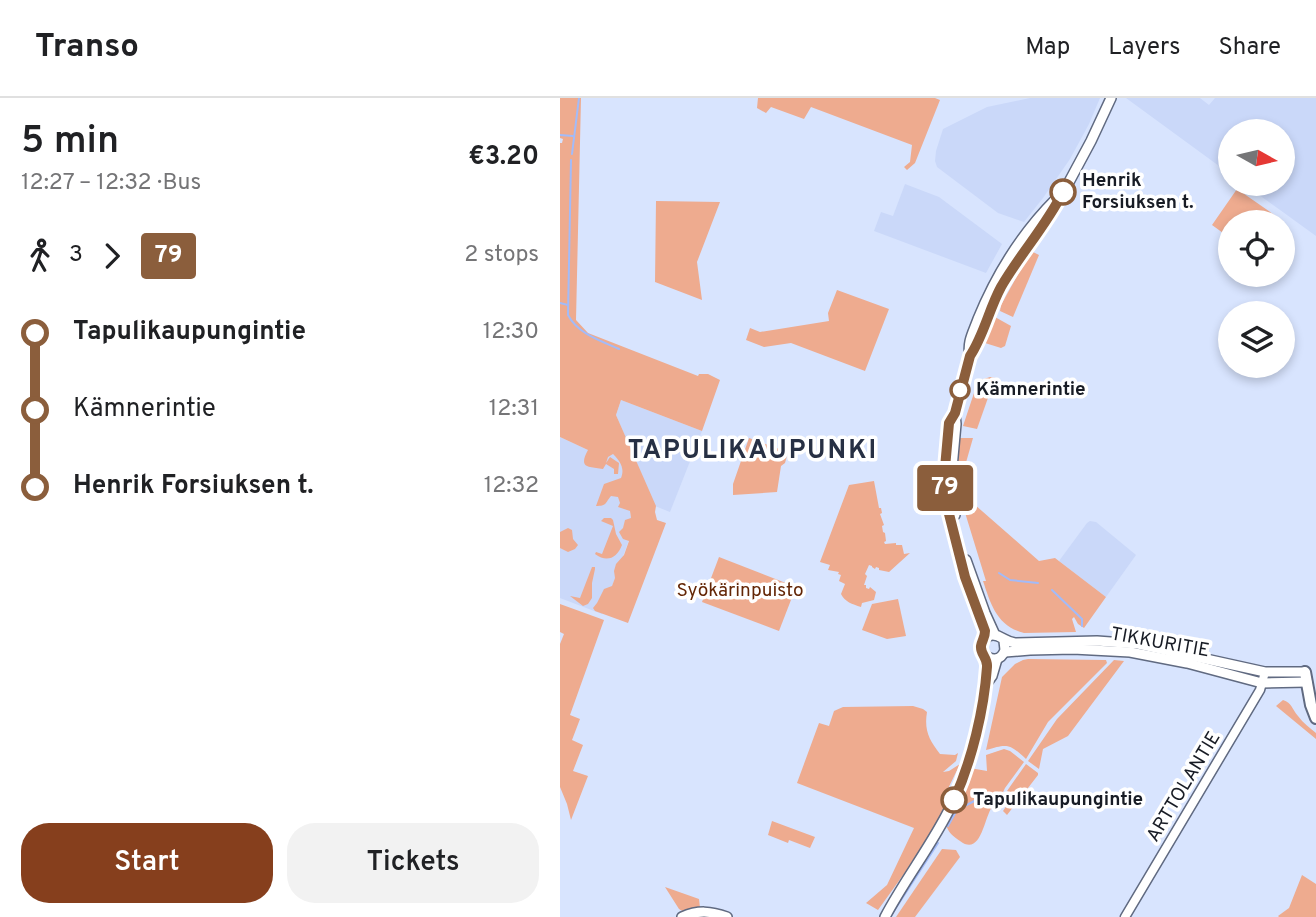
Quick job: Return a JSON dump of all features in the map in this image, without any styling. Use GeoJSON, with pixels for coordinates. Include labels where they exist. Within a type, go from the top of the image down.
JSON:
{"type":"FeatureCollection","features":[{"type":"Feature","properties":{"kind":"highway"},"geometry":{"type":"LineString","coordinates":[[1306,677],[1316,718]]}},
{"type":"Feature","properties":{"kind":"main road"},"geometry":{"type":"LineString","coordinates":[[986,685],[997,659],[1005,652],[1006,647],[995,638],[985,613],[966,561],[955,512],[952,468],[955,413],[970,356],[994,301],[1015,265],[1054,210],[1111,98]]}},
{"type":"Feature","properties":{"kind":"main road"},"geometry":{"type":"LineString","coordinates":[[885,917],[937,831],[962,781],[986,685],[986,657],[981,647],[995,638]]}},
{"type":"Feature","properties":{"kind":"main road","name":"TIKKURITIE"},"geometry":{"type":"LineString","coordinates":[[995,638],[1018,643],[1097,641],[1138,644],[1265,672],[1306,677]]}},
{"type":"Feature","properties":{"kind":"main road","name":"TIKKURITIE"},"geometry":{"type":"LineString","coordinates":[[1005,652],[1081,649],[1141,653],[1262,682],[1306,677]]}},
{"type":"Feature","properties":{"kind":"main road"},"geometry":{"type":"LineString","coordinates":[[986,657],[997,659]]}},
{"type":"Feature","properties":{"kind":"main road"},"geometry":{"type":"LineString","coordinates":[[877,917],[895,897]]}},
{"type":"Feature","properties":{"kind":"main road"},"geometry":{"type":"LineString","coordinates":[[682,917],[706,912],[727,917]]}},
{"type":"Feature","properties":{"kind":"street","name":"ARTTOLANTIE"},"geometry":{"type":"LineString","coordinates":[[1125,917],[1260,690],[1265,672]]}},
{"type":"Feature","properties":{"kind":"shaded area"},"geometry":{"type":"Polygon","coordinates":[[[1030,98],[1100,98],[1070,159],[1024,222],[998,213],[937,167],[935,161],[943,129],[987,107],[1030,98]]]}},
{"type":"Feature","properties":{"kind":"shaded area"},"geometry":{"type":"Polygon","coordinates":[[[1126,98],[1200,98],[1209,105],[1215,98],[1316,98],[1316,236],[1295,221],[1295,210],[1280,210],[1261,196],[1295,196],[1295,119],[1218,119],[1218,165],[1126,98]]]}},
{"type":"Feature","properties":{"kind":"shaded area"},"geometry":{"type":"Polygon","coordinates":[[[905,184],[939,197],[1002,244],[986,273],[874,231],[881,212],[893,216],[905,184]]]}},
{"type":"Feature","properties":{"kind":"shaded area"},"geometry":{"type":"Polygon","coordinates":[[[621,400],[702,431],[670,512],[655,506],[616,415],[621,400]]]}},
{"type":"Feature","properties":{"kind":"shaded area"},"geometry":{"type":"Polygon","coordinates":[[[560,437],[601,456],[613,454],[621,462],[633,529],[602,614],[560,598],[560,437]]]}},
{"type":"Feature","properties":{"kind":"shaded area"},"geometry":{"type":"Polygon","coordinates":[[[1090,521],[1096,522],[1136,555],[1106,597],[1059,561],[1090,521]]]}},
{"type":"Feature","properties":{"kind":"green space"},"geometry":{"type":"Polygon","coordinates":[[[560,98],[581,98],[576,320],[588,333],[698,376],[708,374],[720,380],[702,431],[621,400],[616,415],[656,506],[657,520],[666,523],[628,623],[593,608],[604,589],[612,586],[616,564],[624,555],[629,541],[623,539],[619,532],[625,520],[631,518],[630,511],[618,507],[618,497],[611,496],[604,505],[596,506],[604,484],[621,478],[621,465],[613,454],[608,457],[606,463],[610,457],[619,463],[618,474],[614,474],[614,469],[606,464],[603,469],[587,466],[584,461],[588,450],[560,437],[560,143],[563,139],[560,138],[560,98]]]}},
{"type":"Feature","properties":{"kind":"green space"},"geometry":{"type":"Polygon","coordinates":[[[758,98],[940,100],[915,163],[907,170],[904,167],[910,162],[912,145],[811,107],[804,119],[771,107],[766,113],[757,108],[758,98]]]}},
{"type":"Feature","properties":{"kind":"green space"},"geometry":{"type":"Polygon","coordinates":[[[1232,196],[1247,196],[1267,210],[1222,210],[1232,196]]]}},
{"type":"Feature","properties":{"kind":"green space"},"geometry":{"type":"Polygon","coordinates":[[[656,201],[720,202],[697,262],[702,300],[655,282],[656,201]]]}},
{"type":"Feature","properties":{"kind":"green space"},"geometry":{"type":"Polygon","coordinates":[[[1218,216],[1218,229],[1212,225],[1218,216]]]}},
{"type":"Feature","properties":{"kind":"green space"},"geometry":{"type":"Polygon","coordinates":[[[1033,252],[1039,255],[1013,317],[1000,311],[1001,305],[1028,256],[1033,252]]]}},
{"type":"Feature","properties":{"kind":"green space"},"geometry":{"type":"Polygon","coordinates":[[[837,290],[889,309],[865,371],[791,343],[764,347],[746,340],[750,328],[760,332],[829,321],[828,313],[837,290]]]}},
{"type":"Feature","properties":{"kind":"green space"},"geometry":{"type":"Polygon","coordinates":[[[995,317],[1011,326],[1005,346],[1001,348],[985,343],[995,317]]]}},
{"type":"Feature","properties":{"kind":"green space"},"geometry":{"type":"Polygon","coordinates":[[[995,378],[977,429],[963,426],[978,381],[995,378]]]}},
{"type":"Feature","properties":{"kind":"green space"},"geometry":{"type":"Polygon","coordinates":[[[749,438],[788,452],[785,463],[781,466],[777,492],[733,495],[733,484],[749,438]]]}},
{"type":"Feature","properties":{"kind":"green space"},"geometry":{"type":"Polygon","coordinates":[[[960,438],[973,438],[965,466],[960,473],[957,472],[960,438]]]}},
{"type":"Feature","properties":{"kind":"green space"},"geometry":{"type":"Polygon","coordinates":[[[874,481],[882,513],[885,544],[902,545],[904,554],[910,553],[889,572],[869,565],[864,585],[876,592],[874,600],[862,603],[861,607],[849,602],[841,594],[845,584],[839,581],[839,572],[828,570],[830,565],[820,562],[849,485],[874,481]]]}},
{"type":"Feature","properties":{"kind":"green space"},"geometry":{"type":"Polygon","coordinates":[[[966,497],[1039,561],[1055,558],[1106,597],[1084,628],[1074,617],[1072,619],[1076,632],[1024,633],[1001,620],[992,606],[983,581],[986,581],[963,506],[966,497]]]}},
{"type":"Feature","properties":{"kind":"green space"},"geometry":{"type":"Polygon","coordinates":[[[604,518],[613,520],[622,545],[614,556],[607,559],[595,554],[602,554],[613,526],[601,521],[604,518]]]}},
{"type":"Feature","properties":{"kind":"green space"},"geometry":{"type":"Polygon","coordinates":[[[568,528],[572,530],[573,539],[578,545],[568,552],[560,548],[560,532],[568,528]]]}},
{"type":"Feature","properties":{"kind":"green space","name":"Syökärinpuisto"},"geometry":{"type":"Polygon","coordinates":[[[719,557],[796,587],[779,631],[702,602],[719,557]]]}},
{"type":"Feature","properties":{"kind":"green space"},"geometry":{"type":"Polygon","coordinates":[[[592,567],[595,569],[592,598],[583,606],[570,596],[580,598],[592,567]]]}},
{"type":"Feature","properties":{"kind":"green space"},"geometry":{"type":"Polygon","coordinates":[[[898,599],[906,636],[887,639],[862,630],[872,604],[898,599]]]}},
{"type":"Feature","properties":{"kind":"green space"},"geometry":{"type":"Polygon","coordinates":[[[560,604],[604,620],[570,715],[580,719],[572,740],[583,745],[573,771],[588,776],[571,820],[560,787],[560,644],[564,634],[560,632],[560,604]]]}},
{"type":"Feature","properties":{"kind":"green space"},"geometry":{"type":"Polygon","coordinates":[[[1028,659],[1106,660],[1107,663],[1048,722],[1026,759],[1007,746],[986,750],[1002,677],[1015,664],[1028,659]]]}},
{"type":"Feature","properties":{"kind":"green space"},"geometry":{"type":"Polygon","coordinates":[[[1114,660],[1124,661],[1068,736],[1043,749],[1039,769],[1028,761],[1057,719],[1114,660]]]}},
{"type":"Feature","properties":{"kind":"green space"},"geometry":{"type":"Polygon","coordinates":[[[1283,700],[1316,733],[1316,739],[1276,706],[1283,700]]]}},
{"type":"Feature","properties":{"kind":"green space"},"geometry":{"type":"Polygon","coordinates":[[[913,706],[927,712],[928,734],[940,754],[958,753],[956,761],[943,772],[960,764],[942,801],[946,805],[934,832],[878,910],[866,903],[887,885],[914,828],[797,783],[819,723],[829,726],[834,711],[843,707],[913,706]]]}},
{"type":"Feature","properties":{"kind":"green space"},"geometry":{"type":"Polygon","coordinates":[[[1004,749],[1024,762],[1005,788],[996,807],[992,807],[977,840],[967,845],[951,834],[946,824],[970,768],[987,771],[986,755],[1004,749]]]}},
{"type":"Feature","properties":{"kind":"green space"},"geometry":{"type":"Polygon","coordinates":[[[1026,764],[1038,775],[1007,815],[1003,811],[1013,796],[1007,791],[1026,764]]]}},
{"type":"Feature","properties":{"kind":"green space"},"geometry":{"type":"Polygon","coordinates":[[[772,821],[815,837],[810,848],[768,835],[772,821]]]}},
{"type":"Feature","properties":{"kind":"green space"},"geometry":{"type":"Polygon","coordinates":[[[942,849],[956,850],[960,857],[915,917],[896,917],[942,849]]]}},
{"type":"Feature","properties":{"kind":"green space"},"geometry":{"type":"Polygon","coordinates":[[[1302,875],[1316,884],[1316,917],[1279,917],[1289,908],[1302,875]]]}},
{"type":"Feature","properties":{"kind":"green space"},"geometry":{"type":"Polygon","coordinates":[[[665,887],[699,899],[700,908],[682,911],[665,887]]]}},
{"type":"Feature","properties":{"kind":"waterway"},"geometry":{"type":"LineString","coordinates":[[572,154],[579,98]]}},
{"type":"Feature","properties":{"kind":"waterway"},"geometry":{"type":"LineString","coordinates":[[560,135],[573,136]]}},
{"type":"Feature","properties":{"kind":"waterway"},"geometry":{"type":"LineString","coordinates":[[571,160],[568,315],[584,332],[619,349]]}},
{"type":"Feature","properties":{"kind":"waterway"},"geometry":{"type":"LineString","coordinates":[[560,303],[568,305]]}},
{"type":"Feature","properties":{"kind":"waterway"},"geometry":{"type":"LineString","coordinates":[[999,573],[1010,580],[1038,583]]}},
{"type":"Feature","properties":{"kind":"waterway"},"geometry":{"type":"LineString","coordinates":[[1052,590],[1082,619],[1082,626]]}},
{"type":"Feature","properties":{"kind":"waterway"},"geometry":{"type":"LineString","coordinates":[[948,826],[957,810],[980,798]]}},
{"type":"Feature","properties":{"kind":"waterway"},"geometry":{"type":"LineString","coordinates":[[890,917],[938,843]]}},
{"type":"Feature","properties":{"kind":"bus line","name":"79"},"geometry":{"type":"LineString","coordinates":[[954,800],[975,737],[986,685],[987,661],[981,651],[985,631],[965,577],[948,508],[945,468],[949,423],[955,413],[970,356],[994,301],[1063,192]]}},
{"type":"Feature","properties":{"kind":"place","name":"Henrik Forsiuksen t."},"geometry":{"type":"Point","coordinates":[1063,192]}},
{"type":"Feature","properties":{"kind":"place","name":"Kämnerintie"},"geometry":{"type":"Point","coordinates":[960,390]}},
{"type":"Feature","properties":{"kind":"place","name":"Tapulikaupungintie"},"geometry":{"type":"Point","coordinates":[954,800]}},
{"type":"Feature","properties":{"kind":"district","name":"TAPULIKAUPUNKI"},"geometry":{"type":"Point","coordinates":[753,451]}}]}
